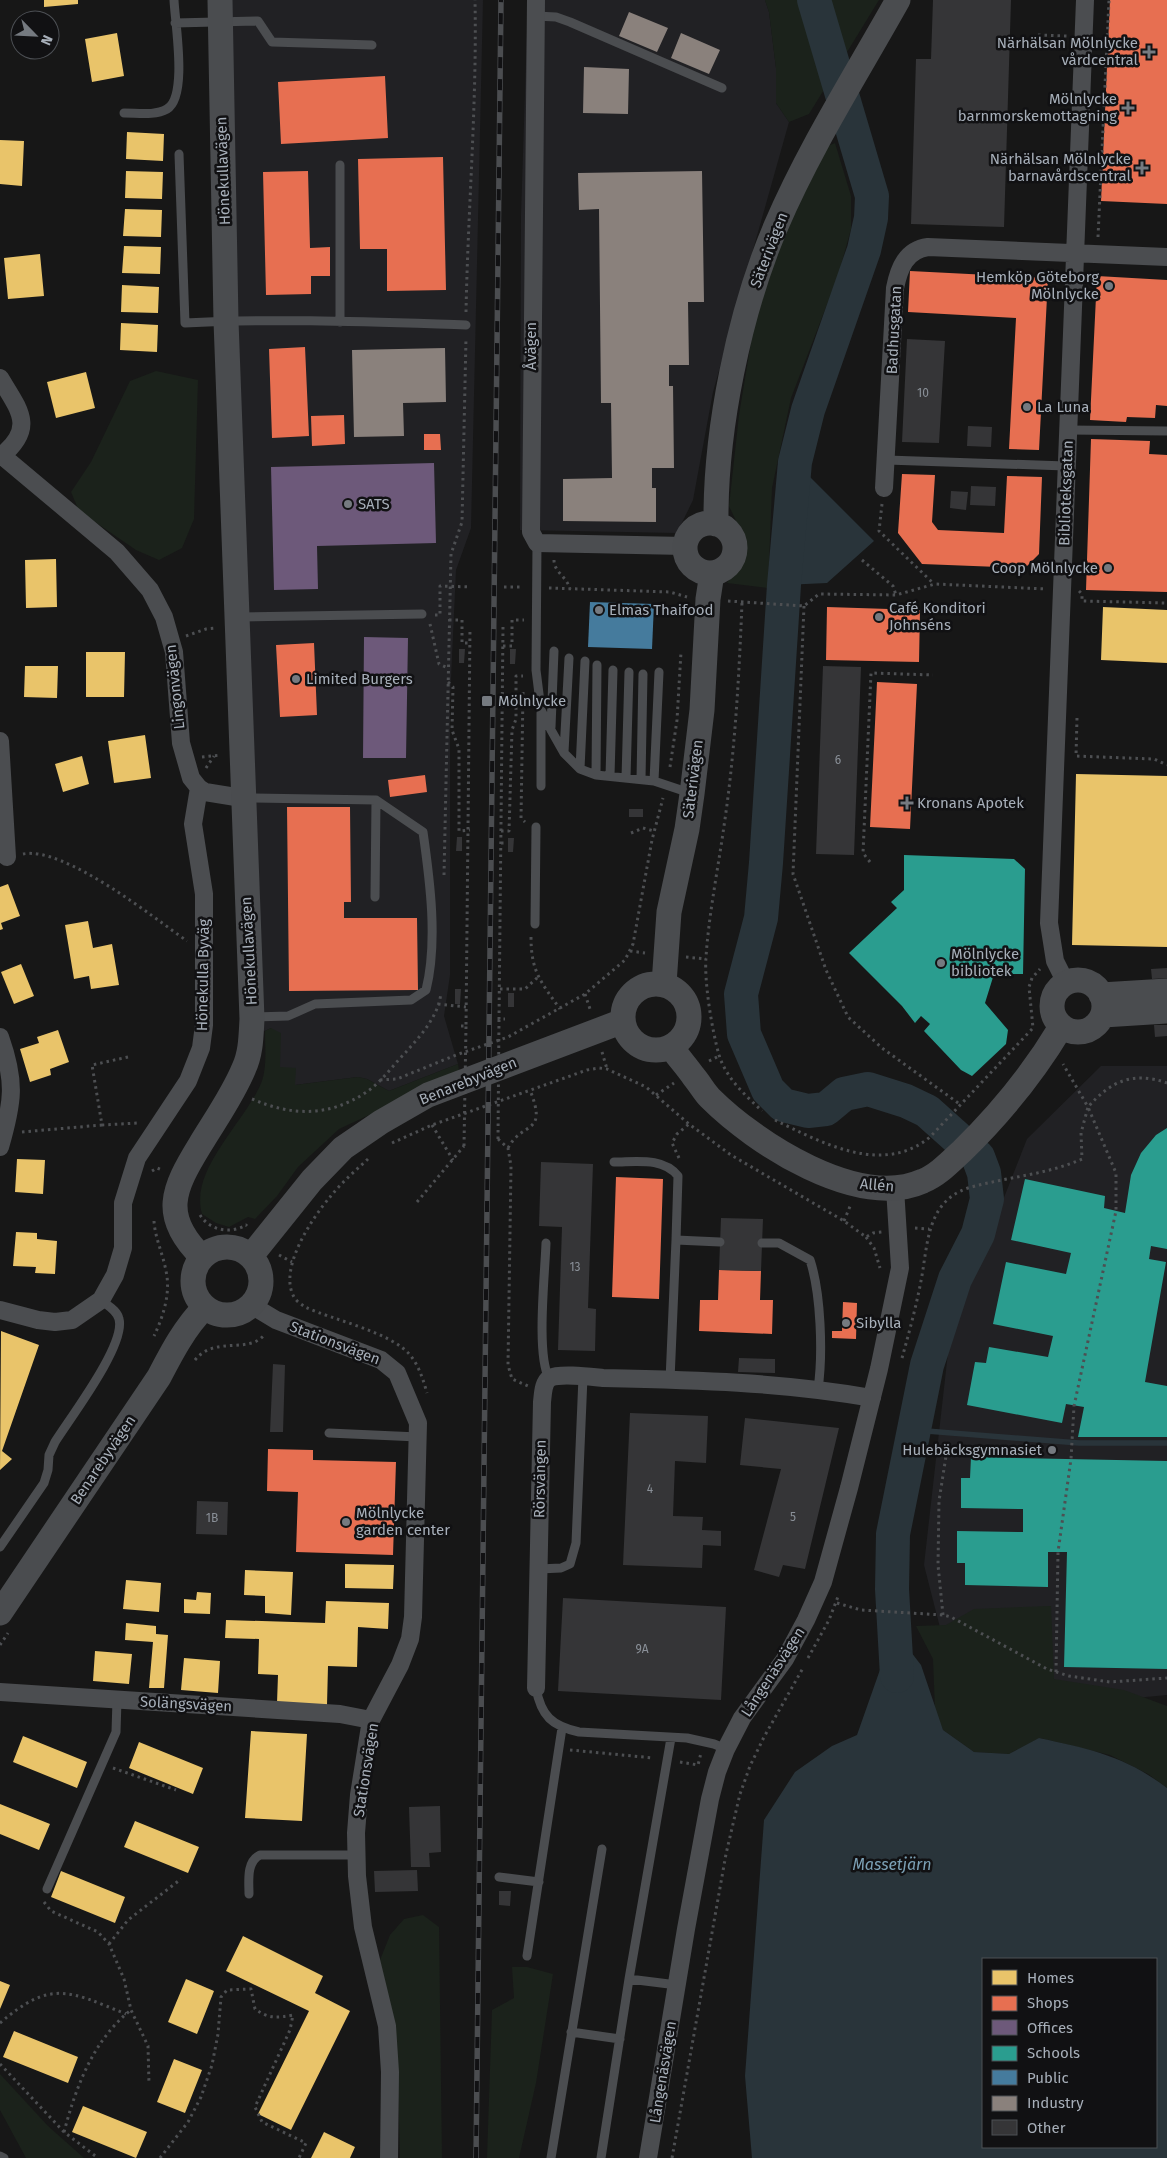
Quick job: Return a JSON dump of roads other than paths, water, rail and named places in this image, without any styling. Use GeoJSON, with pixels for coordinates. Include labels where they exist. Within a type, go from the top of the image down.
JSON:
{"type":"FeatureCollection","features":[{"type":"Feature","properties":{"kind":"street","name":"Säterivägen"},"geometry":{"type":"LineString","coordinates":[[716,524],[716,489],[731,378],[755,282],[776,226],[815,145],[898,0]]}},
{"type":"Feature","properties":{"kind":"street","name":"Biblioteksgatan"},"geometry":{"type":"LineString","coordinates":[[1066,983],[1055,960],[1049,923],[1056,702],[1063,590],[1066,466],[1085,0]]}},
{"type":"Feature","properties":{"kind":"street","name":"Åvägen"},"geometry":{"type":"LineString","coordinates":[[536,8],[530,520],[531,532],[537,542]]}},
{"type":"Feature","properties":{"kind":"street","name":"Hönekullavägen"},"geometry":{"type":"LineString","coordinates":[[202,1257],[190,1246],[181,1232],[176,1217],[176,1189],[185,1168],[222,1110],[244,1068],[249,1055],[252,1017],[242,798],[226,321],[220,85],[221,10]]}},
{"type":"Feature","properties":{"kind":"street","name":"Badhusgatan"},"geometry":{"type":"LineString","coordinates":[[884,488],[895,288],[898,272],[903,261],[919,248],[928,247],[1167,257]]}},
{"type":"Feature","properties":{"kind":"street"},"geometry":{"type":"LineString","coordinates":[[0,378],[21,413],[22,431],[14,446],[1,456]]}},
{"type":"Feature","properties":{"kind":"street","name":"Lingonvägen"},"geometry":{"type":"LineString","coordinates":[[1,456],[117,552],[150,590],[164,617],[174,652],[180,743],[191,778],[199,788]]}},
{"type":"Feature","properties":{"kind":"street"},"geometry":{"type":"LineString","coordinates":[[706,524],[716,524],[732,537],[733,557],[725,568],[712,573],[700,571],[687,558],[685,546],[688,536],[696,528],[706,524]]}},
{"type":"Feature","properties":{"kind":"street"},"geometry":{"type":"LineString","coordinates":[[537,542],[685,546]]}},
{"type":"Feature","properties":{"kind":"street","name":"Säterivägen"},"geometry":{"type":"LineString","coordinates":[[664,984],[669,912],[687,829],[702,710],[697,598],[712,573]]}},
{"type":"Feature","properties":{"kind":"street"},"geometry":{"type":"LineString","coordinates":[[0,741],[7,857]]}},
{"type":"Feature","properties":{"kind":"street"},"geometry":{"type":"LineString","coordinates":[[199,788],[214,795],[242,798]]}},
{"type":"Feature","properties":{"kind":"street","name":"Hönekulla Byväg"},"geometry":{"type":"LineString","coordinates":[[0,1310],[38,1320],[72,1320],[101,1300],[115,1275],[123,1248],[124,1203],[137,1158],[188,1081],[201,1048],[204,1025],[204,894],[193,824],[199,788]]}},
{"type":"Feature","properties":{"kind":"street"},"geometry":{"type":"LineString","coordinates":[[1076,980],[1095,986],[1102,1005],[1094,1027],[1085,1032],[1070,1031],[1055,1036],[1052,1004],[1055,994],[1066,983],[1076,980]]}},
{"type":"Feature","properties":{"kind":"street"},"geometry":{"type":"LineString","coordinates":[[664,984],[677,990],[685,1000],[690,1013],[688,1027],[682,1039],[671,1047],[661,1050],[650,1050],[640,1047],[626,1031],[623,1021],[623,1009],[628,998],[636,990],[645,985],[664,984]]}},
{"type":"Feature","properties":{"kind":"street"},"geometry":{"type":"LineString","coordinates":[[1102,1005],[1167,991]]}},
{"type":"Feature","properties":{"kind":"street"},"geometry":{"type":"LineString","coordinates":[[1102,1005],[1167,1012]]}},
{"type":"Feature","properties":{"kind":"street","name":"Benarebyvägen"},"geometry":{"type":"LineString","coordinates":[[251,1256],[312,1180],[343,1148],[381,1122],[428,1095],[623,1021]]}},
{"type":"Feature","properties":{"kind":"street","name":"Allén"},"geometry":{"type":"LineString","coordinates":[[671,1047],[709,1098],[756,1136],[806,1167],[830,1176],[856,1184],[895,1188],[907,1187],[923,1182],[934,1176],[950,1162],[991,1122],[1055,1036]]}},
{"type":"Feature","properties":{"kind":"street"},"geometry":{"type":"LineString","coordinates":[[0,1037],[6,1055],[12,1090],[10,1114],[2,1139]]}},
{"type":"Feature","properties":{"kind":"street","name":"Långenäsvägen"},"geometry":{"type":"LineString","coordinates":[[648,2158],[710,1799],[726,1749],[742,1718],[785,1659],[818,1595],[849,1488],[872,1398],[900,1268],[895,1188]]}},
{"type":"Feature","properties":{"kind":"street"},"geometry":{"type":"LineString","coordinates":[[226,1246],[240,1249],[251,1256],[258,1268],[261,1281],[258,1294],[251,1305],[240,1312],[228,1315],[216,1313],[205,1307],[196,1296],[193,1282],[195,1269],[202,1257],[213,1249],[226,1246]]}},
{"type":"Feature","properties":{"kind":"street","name":"Stationsvägen"},"geometry":{"type":"LineString","coordinates":[[251,1305],[276,1320],[381,1360],[389,1365],[397,1373],[418,1423],[414,1617],[410,1640],[400,1665],[372,1720],[359,1795],[357,1856],[363,1927],[387,2026],[390,2072],[389,2158]]}},
{"type":"Feature","properties":{"kind":"street","name":"Benarebyvägen"},"geometry":{"type":"LineString","coordinates":[[6,1620],[159,1377],[176,1344],[196,1315],[205,1307]]}},
{"type":"Feature","properties":{"kind":"street"},"geometry":{"type":"LineString","coordinates":[[546,1384],[555,1376],[670,1380],[818,1389],[872,1398]]}},
{"type":"Feature","properties":{"kind":"street","name":"Rörsvängen"},"geometry":{"type":"LineString","coordinates":[[536,1688],[542,1402],[546,1384]]}},
{"type":"Feature","properties":{"kind":"street","name":"Solängsvägen"},"geometry":{"type":"LineString","coordinates":[[0,1692],[340,1714],[372,1720]]}},
{"type":"Feature","properties":{"kind":"lane"},"geometry":{"type":"LineString","coordinates":[[124,113],[157,114],[168,108],[178,92],[179,75],[174,0]]}},
{"type":"Feature","properties":{"kind":"lane"},"geometry":{"type":"LineString","coordinates":[[536,8],[722,88]]}},
{"type":"Feature","properties":{"kind":"lane"},"geometry":{"type":"LineString","coordinates":[[175,23],[221,10],[258,21],[272,42],[372,45]]}},
{"type":"Feature","properties":{"kind":"lane"},"geometry":{"type":"LineString","coordinates":[[179,154],[184,323],[226,321],[466,325]]}},
{"type":"Feature","properties":{"kind":"lane"},"geometry":{"type":"LineString","coordinates":[[340,166],[340,322]]}},
{"type":"Feature","properties":{"kind":"lane"},"geometry":{"type":"LineString","coordinates":[[1068,430],[1167,431]]}},
{"type":"Feature","properties":{"kind":"lane"},"geometry":{"type":"LineString","coordinates":[[886,460],[1066,466]]}},
{"type":"Feature","properties":{"kind":"lane"},"geometry":{"type":"LineString","coordinates":[[537,542],[536,670],[541,710],[541,786]]}},
{"type":"Feature","properties":{"kind":"lane"},"geometry":{"type":"LineString","coordinates":[[236,617],[422,614]]}},
{"type":"Feature","properties":{"kind":"lane"},"geometry":{"type":"LineString","coordinates":[[550,730],[554,651]]}},
{"type":"Feature","properties":{"kind":"lane"},"geometry":{"type":"LineString","coordinates":[[564,753],[569,658]]}},
{"type":"Feature","properties":{"kind":"lane"},"geometry":{"type":"LineString","coordinates":[[580,769],[585,661]]}},
{"type":"Feature","properties":{"kind":"lane"},"geometry":{"type":"LineString","coordinates":[[596,774],[597,665]]}},
{"type":"Feature","properties":{"kind":"lane"},"geometry":{"type":"LineString","coordinates":[[610,776],[613,670]]}},
{"type":"Feature","properties":{"kind":"lane"},"geometry":{"type":"LineString","coordinates":[[626,778],[629,672]]}},
{"type":"Feature","properties":{"kind":"lane"},"geometry":{"type":"LineString","coordinates":[[654,782],[659,672]]}},
{"type":"Feature","properties":{"kind":"lane"},"geometry":{"type":"LineString","coordinates":[[641,779],[644,674]]}},
{"type":"Feature","properties":{"kind":"lane"},"geometry":{"type":"LineString","coordinates":[[541,710],[564,753],[580,769],[596,774],[641,779],[692,794]]}},
{"type":"Feature","properties":{"kind":"lane"},"geometry":{"type":"LineString","coordinates":[[242,798],[376,800],[423,832],[430,881],[431,968],[426,990],[411,1000],[315,1004],[288,1016],[252,1017]]}},
{"type":"Feature","properties":{"kind":"lane"},"geometry":{"type":"LineString","coordinates":[[375,897],[376,800]]}},
{"type":"Feature","properties":{"kind":"lane"},"geometry":{"type":"LineString","coordinates":[[533,928],[534,827]]}},
{"type":"Feature","properties":{"kind":"lane"},"geometry":{"type":"LineString","coordinates":[[614,1162],[660,1163],[672,1168],[678,1176],[670,1380]]}},
{"type":"Feature","properties":{"kind":"lane"},"geometry":{"type":"LineString","coordinates":[[676,1240],[720,1242]]}},
{"type":"Feature","properties":{"kind":"lane"},"geometry":{"type":"LineString","coordinates":[[546,1243],[543,1353],[546,1384]]}},
{"type":"Feature","properties":{"kind":"lane"},"geometry":{"type":"LineString","coordinates":[[762,1243],[779,1244],[810,1260],[817,1280],[821,1371],[818,1389]]}},
{"type":"Feature","properties":{"kind":"lane"},"geometry":{"type":"LineString","coordinates":[[0,1547],[44,1483],[48,1470],[49,1455],[55,1442],[109,1358],[117,1340],[120,1321],[115,1311],[101,1300]]}},
{"type":"Feature","properties":{"kind":"lane"},"geometry":{"type":"LineString","coordinates":[[539,1569],[561,1568],[570,1564],[574,1555],[583,1377]]}},
{"type":"Feature","properties":{"kind":"lane"},"geometry":{"type":"LineString","coordinates":[[329,1433],[418,1437]]}},
{"type":"Feature","properties":{"kind":"lane","name":"Rörsvängen"},"geometry":{"type":"LineString","coordinates":[[536,1688],[538,1700],[544,1713],[552,1722],[562,1728]]}},
{"type":"Feature","properties":{"kind":"lane"},"geometry":{"type":"LineString","coordinates":[[47,1889],[116,1732],[117,1700]]}},
{"type":"Feature","properties":{"kind":"lane"},"geometry":{"type":"LineString","coordinates":[[527,1956],[562,1728],[579,1732],[621,1733],[705,1741],[726,1749]]}},
{"type":"Feature","properties":{"kind":"lane"},"geometry":{"type":"LineString","coordinates":[[601,2158],[629,1979],[671,1738]]}},
{"type":"Feature","properties":{"kind":"lane"},"geometry":{"type":"LineString","coordinates":[[551,2158],[602,1849]]}},
{"type":"Feature","properties":{"kind":"lane"},"geometry":{"type":"LineString","coordinates":[[249,1894],[250,1866],[254,1858],[260,1855],[357,1856]]}},
{"type":"Feature","properties":{"kind":"lane"},"geometry":{"type":"LineString","coordinates":[[499,1877],[539,1882]]}},
{"type":"Feature","properties":{"kind":"lane"},"geometry":{"type":"LineString","coordinates":[[629,1979],[677,1985]]}},
{"type":"Feature","properties":{"kind":"lane"},"geometry":{"type":"LineString","coordinates":[[571,2032],[620,2039]]}},
{"type":"Feature","properties":{"kind":"lane"},"geometry":{"type":"LineString","coordinates":[[0,2156],[4,2158]]}},
{"type":"Feature","properties":{"kind":"water"},"geometry":{"type":"Polygon","coordinates":[[[795,462],[874,541],[827,583],[784,585],[795,462]]]}},
{"type":"Feature","properties":{"kind":"water","name":"Massetjärn"},"geometry":{"type":"Polygon","coordinates":[[[894,1630],[921,1665],[943,1730],[974,1752],[1009,1754],[1039,1738],[1106,1755],[1136,1768],[1167,1788],[1167,2158],[752,2158],[745,2076],[764,1820],[795,1772],[832,1746],[857,1735],[894,1630]]]}},
{"type":"Feature","properties":{"kind":"waterway"},"geometry":{"type":"LineString","coordinates":[[814,0],[872,196],[871,218],[864,250],[808,410],[795,462],[784,585],[761,918],[741,994],[744,1034],[768,1090],[783,1105],[808,1111],[826,1109],[844,1094],[868,1089],[906,1101],[927,1111],[978,1157],[984,1173],[987,1199],[978,1234],[955,1279],[927,1365],[893,1534],[892,1589],[897,1676]]}},
{"type":"Feature","properties":{"kind":"waterway"},"geometry":{"type":"LineString","coordinates":[[914,1430],[1079,1443],[1167,1443]]}},
{"type":"Feature","properties":{"kind":"railway"},"geometry":{"type":"LineString","coordinates":[[476,2158],[501,0]]}},
{"type":"Feature","properties":{"kind":"place","name":"Närhälsan Mölnlycke vårdcentral"},"geometry":{"type":"Point","coordinates":[1149,52]}},
{"type":"Feature","properties":{"kind":"place","name":"Mölnlycke barnmorskemottagning"},"geometry":{"type":"Point","coordinates":[1128,108]}},
{"type":"Feature","properties":{"kind":"place","name":"Närhälsan Mölnlycke barnavårdscentral"},"geometry":{"type":"Point","coordinates":[1142,168]}},
{"type":"Feature","properties":{"kind":"place","name":"Hemköp Göteborg Mölnlycke"},"geometry":{"type":"Point","coordinates":[1109,286]}},
{"type":"Feature","properties":{"kind":"place","name":"La Luna"},"geometry":{"type":"Point","coordinates":[1027,407]}},
{"type":"Feature","properties":{"kind":"place","name":"SATS"},"geometry":{"type":"Point","coordinates":[348,504]}},
{"type":"Feature","properties":{"kind":"place","name":"Coop Mölnlycke"},"geometry":{"type":"Point","coordinates":[1108,568]}},
{"type":"Feature","properties":{"kind":"place","name":"Elmas Thaifood"},"geometry":{"type":"Point","coordinates":[599,610]}},
{"type":"Feature","properties":{"kind":"place","name":"Café Konditori Johnséns"},"geometry":{"type":"Point","coordinates":[879,617]}},
{"type":"Feature","properties":{"kind":"place","name":"Limited Burgers"},"geometry":{"type":"Point","coordinates":[296,679]}},
{"type":"Feature","properties":{"kind":"place","name":"Mölnlycke"},"geometry":{"type":"Point","coordinates":[487,701]}},
{"type":"Feature","properties":{"kind":"place","name":"Kronans Apotek"},"geometry":{"type":"Point","coordinates":[907,803]}},
{"type":"Feature","properties":{"kind":"place","name":"Mölnlycke bibliotek"},"geometry":{"type":"Point","coordinates":[941,963]}},
{"type":"Feature","properties":{"kind":"place","name":"Sibylla"},"geometry":{"type":"Point","coordinates":[846,1323]}},
{"type":"Feature","properties":{"kind":"place","name":"Hulebäcksgymnasiet"},"geometry":{"type":"Point","coordinates":[1052,1450]}},
{"type":"Feature","properties":{"kind":"place","name":"Mölnlycke garden center"},"geometry":{"type":"Point","coordinates":[346,1522]}}]}
